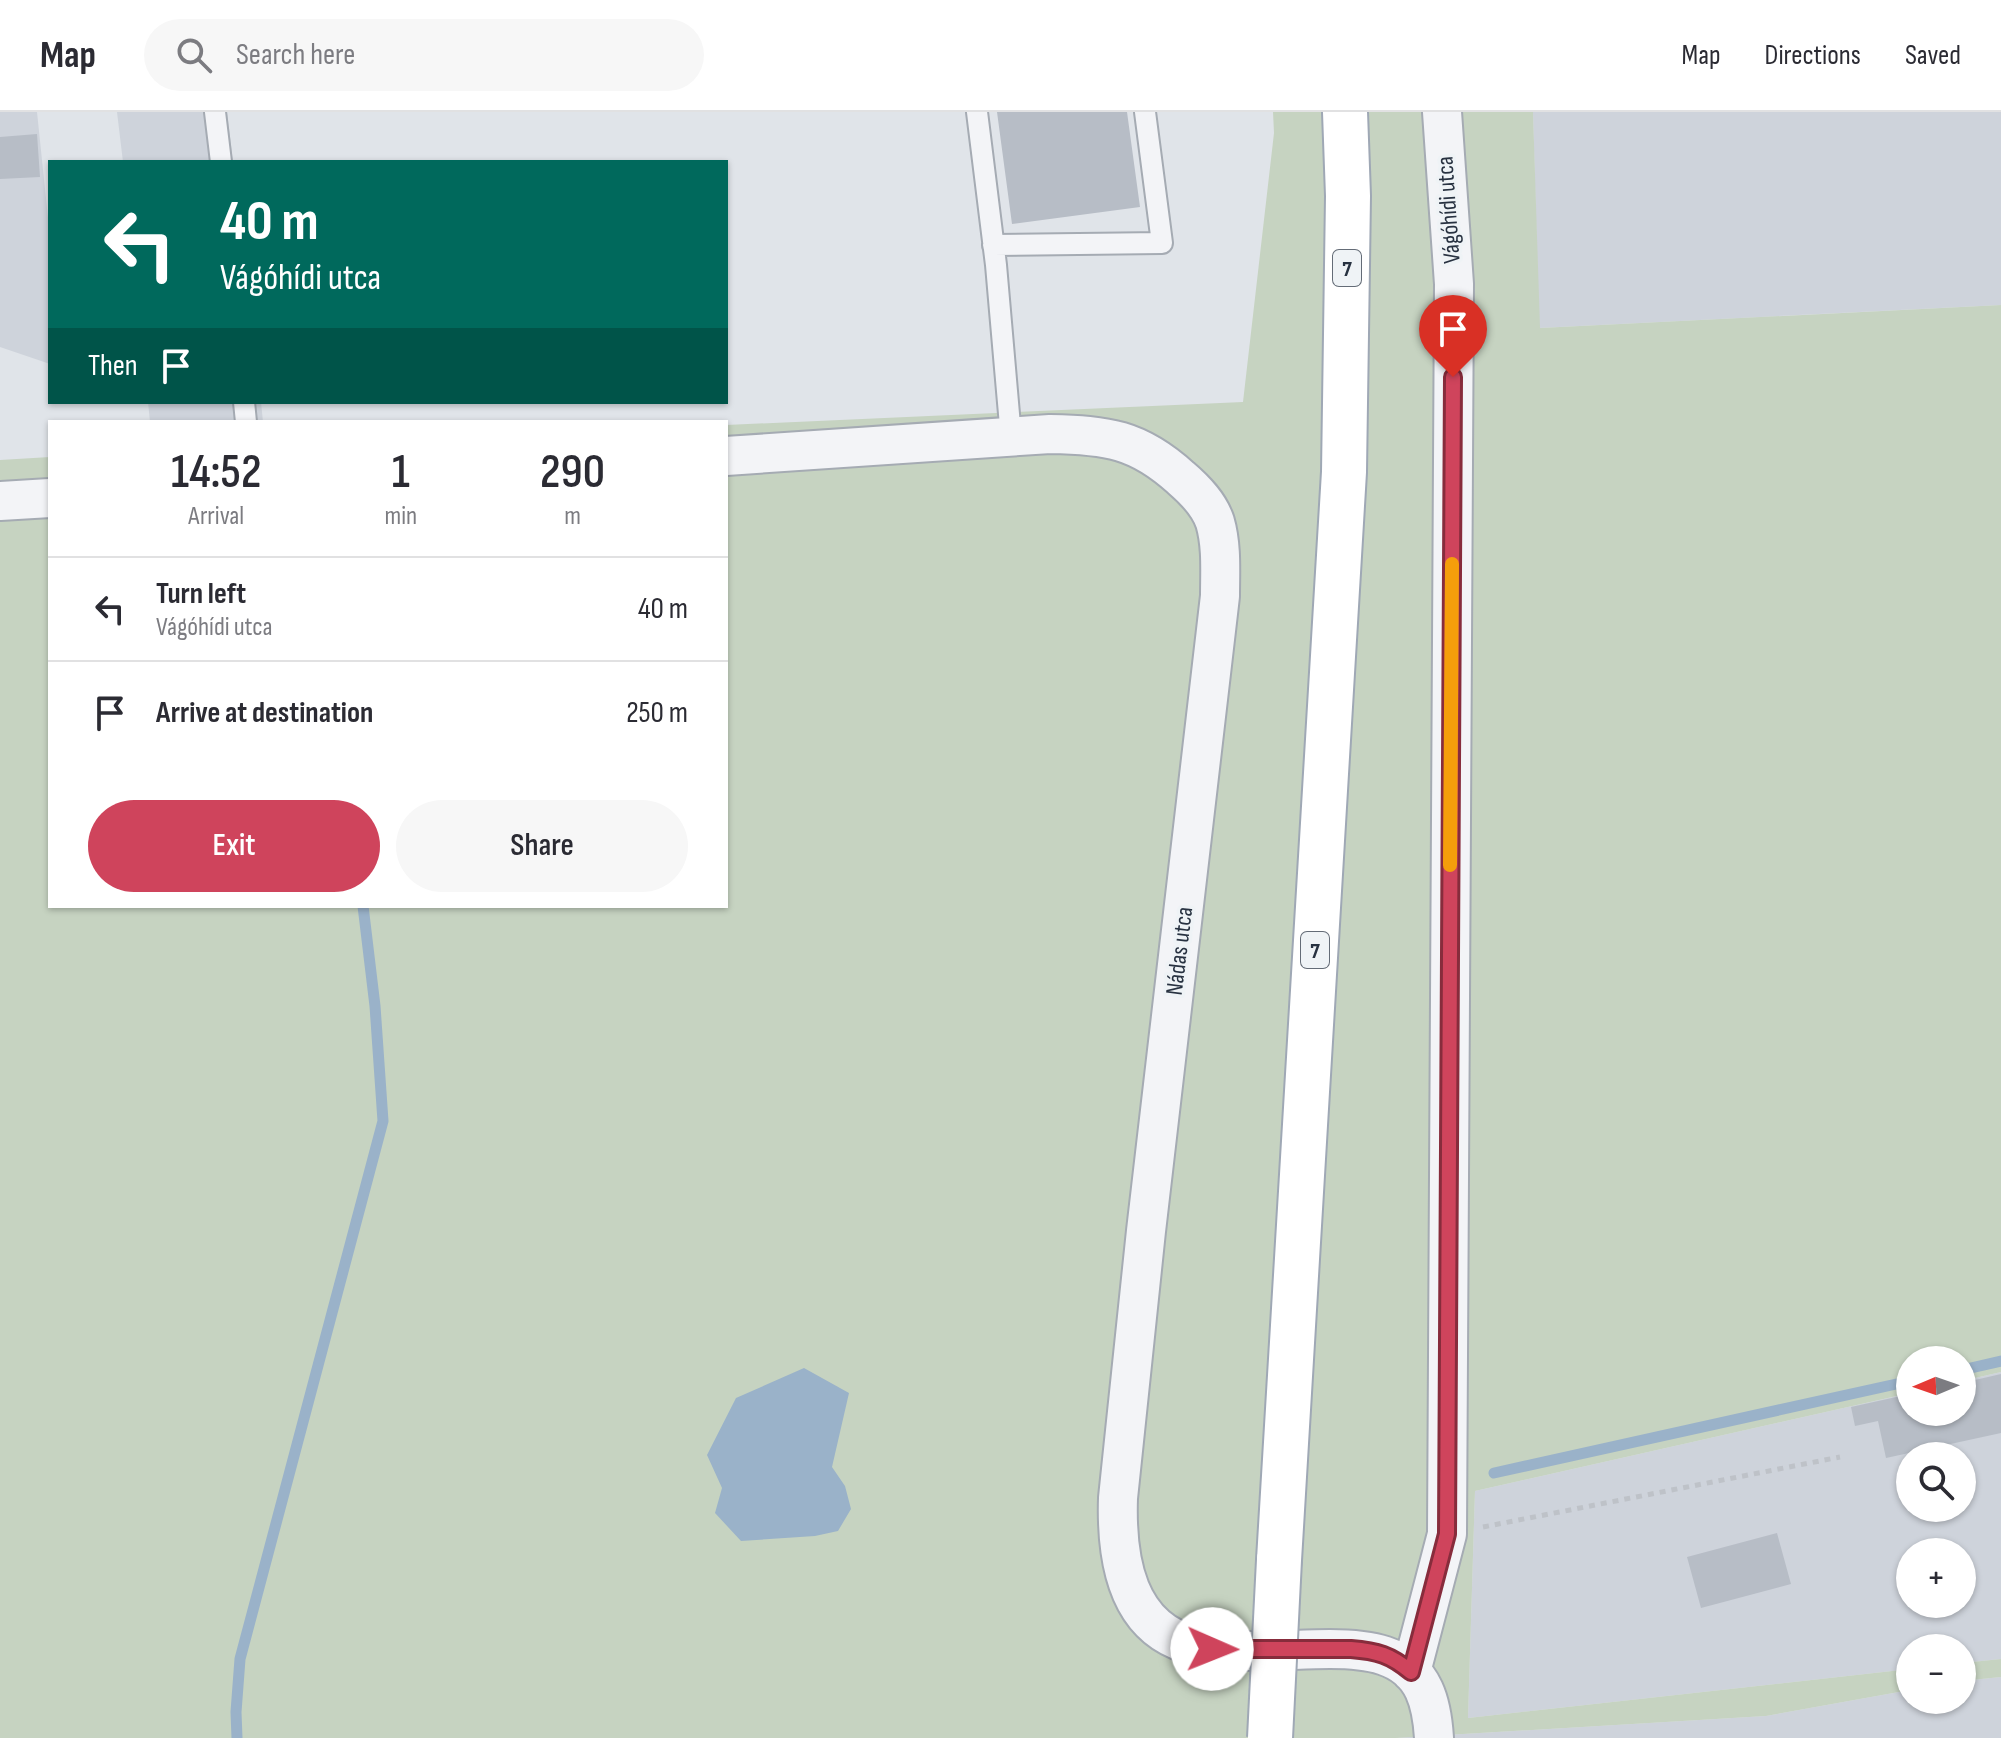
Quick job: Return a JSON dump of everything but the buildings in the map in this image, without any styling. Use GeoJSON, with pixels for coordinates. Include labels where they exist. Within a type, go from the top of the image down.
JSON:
{"type":"FeatureCollection","features":[{"type":"Feature","properties":{"kind":"main road","name":"7"},"geometry":{"type":"LineString","coordinates":[[1270,1738],[1344,472],[1348,196],[1345,112]]}},
{"type":"Feature","properties":{"kind":"street","name":"Vágóhídi utca"},"geometry":{"type":"LineString","coordinates":[[1411,1672],[1447,1534],[1454,284],[1442,112]]}},
{"type":"Feature","properties":{"kind":"street","name":"Nádas utca"},"geometry":{"type":"LineString","coordinates":[[728,456],[1072,434],[1109,438],[1152,454],[1207,505],[1218,541],[1220,596],[1146,1231],[1118,1498],[1119,1547],[1134,1599],[1155,1625],[1178,1640],[1230,1650],[1367,1650],[1396,1660],[1411,1672]]}},
{"type":"Feature","properties":{"kind":"street"},"geometry":{"type":"LineString","coordinates":[[0,501],[48,498]]}},
{"type":"Feature","properties":{"kind":"street"},"geometry":{"type":"LineString","coordinates":[[1411,1672],[1424,1688],[1431,1708],[1434,1738]]}},
{"type":"Feature","properties":{"kind":"lane"},"geometry":{"type":"LineString","coordinates":[[215,112],[221,160]]}},
{"type":"Feature","properties":{"kind":"lane"},"geometry":{"type":"LineString","coordinates":[[977,112],[1011,437]]}},
{"type":"Feature","properties":{"kind":"lane"},"geometry":{"type":"LineString","coordinates":[[993,245],[1162,243],[1145,112]]}},
{"type":"Feature","properties":{"kind":"lane"},"geometry":{"type":"LineString","coordinates":[[1348,196],[1362,112]]}},
{"type":"Feature","properties":{"kind":"path"},"geometry":{"type":"LineString","coordinates":[[1447,1534],[1840,1457]]}},
{"type":"Feature","properties":{"kind":"shaded area"},"geometry":{"type":"Polygon","coordinates":[[[0,112],[37,112],[48,218],[48,363],[0,347],[0,112]]]}},
{"type":"Feature","properties":{"kind":"shaded area"},"geometry":{"type":"Polygon","coordinates":[[[117,112],[227,112],[233,160],[123,160],[117,112]]]}},
{"type":"Feature","properties":{"kind":"shaded area"},"geometry":{"type":"Polygon","coordinates":[[[1533,112],[2001,112],[2001,305],[1539,328],[1533,112]]]}},
{"type":"Feature","properties":{"kind":"shaded area"},"geometry":{"type":"Polygon","coordinates":[[[148,404],[261,404],[263,420],[150,420],[148,404]]]}},
{"type":"Feature","properties":{"kind":"shaded area"},"geometry":{"type":"Polygon","coordinates":[[[2001,1372],[2001,1659],[1976,1662],[1976,1634],[1896,1634],[1896,1671],[1468,1718],[1475,1491],[1896,1396],[1896,1426],[1976,1426],[1976,1378],[2001,1372]]]}},
{"type":"Feature","properties":{"kind":"shaded area"},"geometry":{"type":"Polygon","coordinates":[[[2001,1677],[2001,1738],[1396,1738],[1766,1716],[1896,1693],[1896,1714],[1976,1714],[1976,1680],[2001,1677]]]}},
{"type":"Feature","properties":{"kind":"green space"},"geometry":{"type":"Polygon","coordinates":[[[1273,112],[1533,112],[1540,328],[2001,305],[2001,1372],[1976,1378],[1976,1346],[1896,1346],[1896,1396],[1475,1491],[1468,1718],[1896,1671],[1896,1693],[1766,1716],[1396,1738],[0,1738],[0,460],[48,457],[48,908],[728,908],[728,425],[1243,402],[1274,133],[1273,112]]]}},
{"type":"Feature","properties":{"kind":"green space"},"geometry":{"type":"Polygon","coordinates":[[[2001,1659],[2001,1677],[1976,1680],[1976,1662],[2001,1659]]]}},
{"type":"Feature","properties":{"kind":"water"},"geometry":{"type":"Polygon","coordinates":[[[804,1368],[849,1393],[832,1467],[845,1486],[851,1509],[838,1531],[815,1536],[741,1541],[715,1513],[722,1488],[707,1455],[736,1398],[804,1368]]]}},
{"type":"Feature","properties":{"kind":"waterway"},"geometry":{"type":"LineString","coordinates":[[237,1738],[240,1659],[383,1121],[375,1006],[363,908]]}},
{"type":"Feature","properties":{"kind":"waterway"},"geometry":{"type":"LineString","coordinates":[[1976,1367],[2001,1361]]}},
{"type":"Feature","properties":{"kind":"waterway"},"geometry":{"type":"LineString","coordinates":[[1494,1473],[1896,1384]]}},
{"type":"Feature","properties":{"kind":"slow traffic"},"geometry":{"type":"LineString","coordinates":[[1450,865],[1452,564]]}},
{"type":"Feature","properties":{"kind":"route"},"geometry":{"type":"LineString","coordinates":[[1212,1649],[1367,1650],[1396,1660],[1411,1672],[1447,1534],[1453,377]]}}]}
